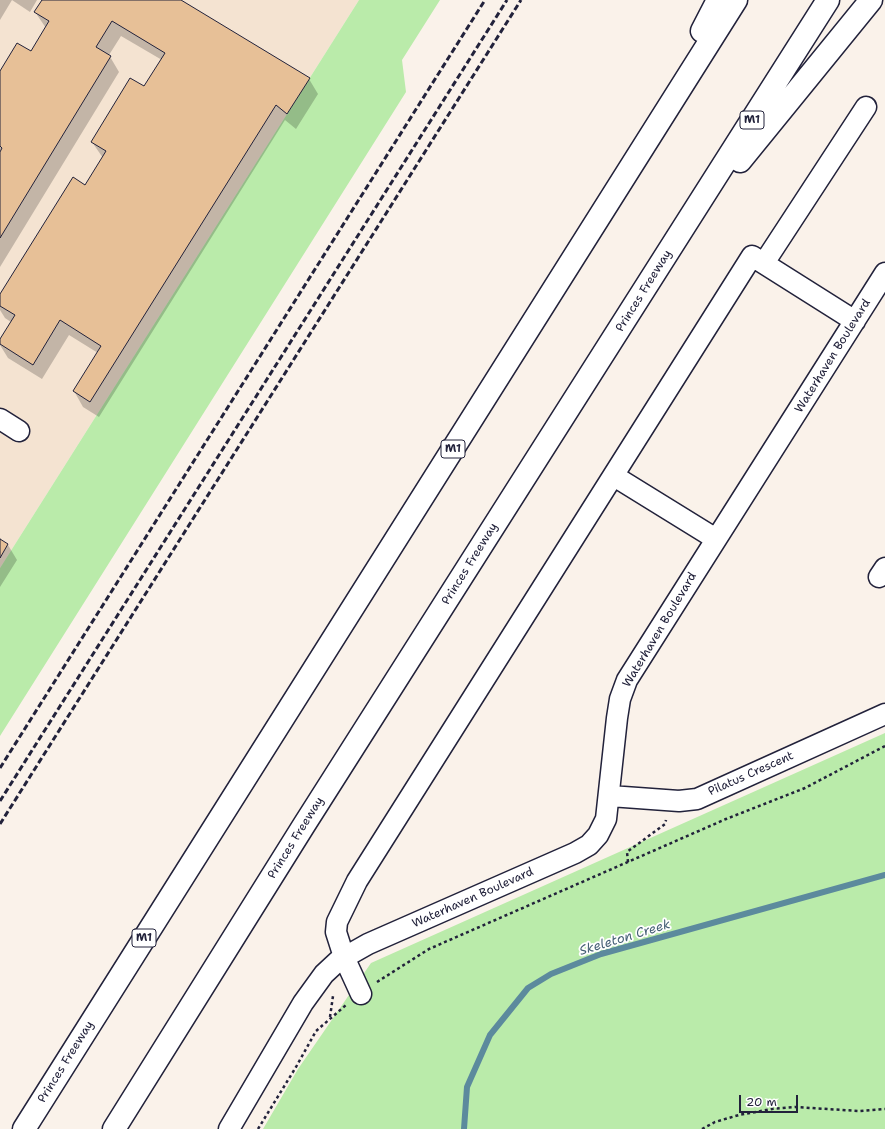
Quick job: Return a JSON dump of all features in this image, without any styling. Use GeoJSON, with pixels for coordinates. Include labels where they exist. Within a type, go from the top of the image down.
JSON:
{"type":"FeatureCollection","features":[{"type":"Feature","properties":{"kind":"highway"},"geometry":{"type":"LineString","coordinates":[[640,151],[718,0]]}},
{"type":"Feature","properties":{"kind":"highway","name":"Princes Freeway"},"geometry":{"type":"LineString","coordinates":[[24,1129],[736,0]]}},
{"type":"Feature","properties":{"kind":"highway","name":"Princes Freeway"},"geometry":{"type":"LineString","coordinates":[[114,1129],[312,812],[828,0]]}},
{"type":"Feature","properties":{"kind":"highway"},"geometry":{"type":"LineString","coordinates":[[676,240],[871,0]]}},
{"type":"Feature","properties":{"kind":"street"},"geometry":{"type":"LineString","coordinates":[[764,263],[866,107]]}},
{"type":"Feature","properties":{"kind":"street"},"geometry":{"type":"LineString","coordinates":[[361,994],[344,957],[336,932],[337,922],[357,881],[752,256],[855,320]]}},
{"type":"Feature","properties":{"kind":"street","name":"Waterhaven Boulevard"},"geometry":{"type":"LineString","coordinates":[[229,1129],[303,1004],[324,974],[344,957],[368,944],[589,845],[598,835],[606,819],[610,796],[617,718],[620,699],[627,680],[885,273]]}},
{"type":"Feature","properties":{"kind":"street"},"geometry":{"type":"LineString","coordinates":[[0,419],[19,431]]}},
{"type":"Feature","properties":{"kind":"street"},"geometry":{"type":"LineString","coordinates":[[614,476],[716,540]]}},
{"type":"Feature","properties":{"kind":"street","name":"Pilatus Crescent"},"geometry":{"type":"LineString","coordinates":[[610,796],[669,800],[697,799],[885,714]]}},
{"type":"Feature","properties":{"kind":"path"},"geometry":{"type":"LineString","coordinates":[[258,1129],[316,1031],[341,1008],[429,949],[726,819],[805,788],[885,746]]}},
{"type":"Feature","properties":{"kind":"path"},"geometry":{"type":"LineString","coordinates":[[628,862],[627,852],[665,824],[669,800]]}},
{"type":"Feature","properties":{"kind":"path"},"geometry":{"type":"LineString","coordinates":[[702,1129],[715,1122],[739,1115],[772,1109],[795,1107],[859,1111],[885,1109]]}},
{"type":"Feature","properties":{"kind":"shaded area"},"geometry":{"type":"Polygon","coordinates":[[[0,0],[359,0],[0,568],[0,0]]]}},
{"type":"Feature","properties":{"kind":"green space"},"geometry":{"type":"Polygon","coordinates":[[[359,0],[440,0],[402,60],[406,92],[0,736],[0,568],[359,0]]]}},
{"type":"Feature","properties":{"kind":"green space"},"geometry":{"type":"Polygon","coordinates":[[[885,733],[885,1129],[263,1129],[298,1069],[371,963],[885,733]]]}},
{"type":"Feature","properties":{"kind":"building"},"geometry":{"type":"Polygon","coordinates":[[[42,0],[181,0],[310,78],[287,114],[276,105],[90,402],[73,391],[101,346],[60,320],[33,365],[0,344],[0,339],[15,315],[0,306],[0,294],[73,177],[85,185],[106,151],[91,142],[130,78],[144,86],[165,53],[112,21],[96,47],[111,56],[0,238],[0,152],[2,148],[0,146],[0,71],[17,43],[31,51],[49,21],[34,12],[42,0]]]}},
{"type":"Feature","properties":{"kind":"building"},"geometry":{"type":"Polygon","coordinates":[[[0,539],[8,544],[0,558],[0,539]]]}},
{"type":"Feature","properties":{"kind":"waterway","name":"Skeleton Creek"},"geometry":{"type":"LineString","coordinates":[[464,1129],[467,1087],[490,1035],[528,988],[551,974],[601,954],[885,875]]}},
{"type":"Feature","properties":{"kind":"railway"},"geometry":{"type":"LineString","coordinates":[[0,768],[485,0]]}},
{"type":"Feature","properties":{"kind":"railway"},"geometry":{"type":"LineString","coordinates":[[0,801],[507,0]]}},
{"type":"Feature","properties":{"kind":"railway"},"geometry":{"type":"LineString","coordinates":[[0,824],[521,0]]}}]}
